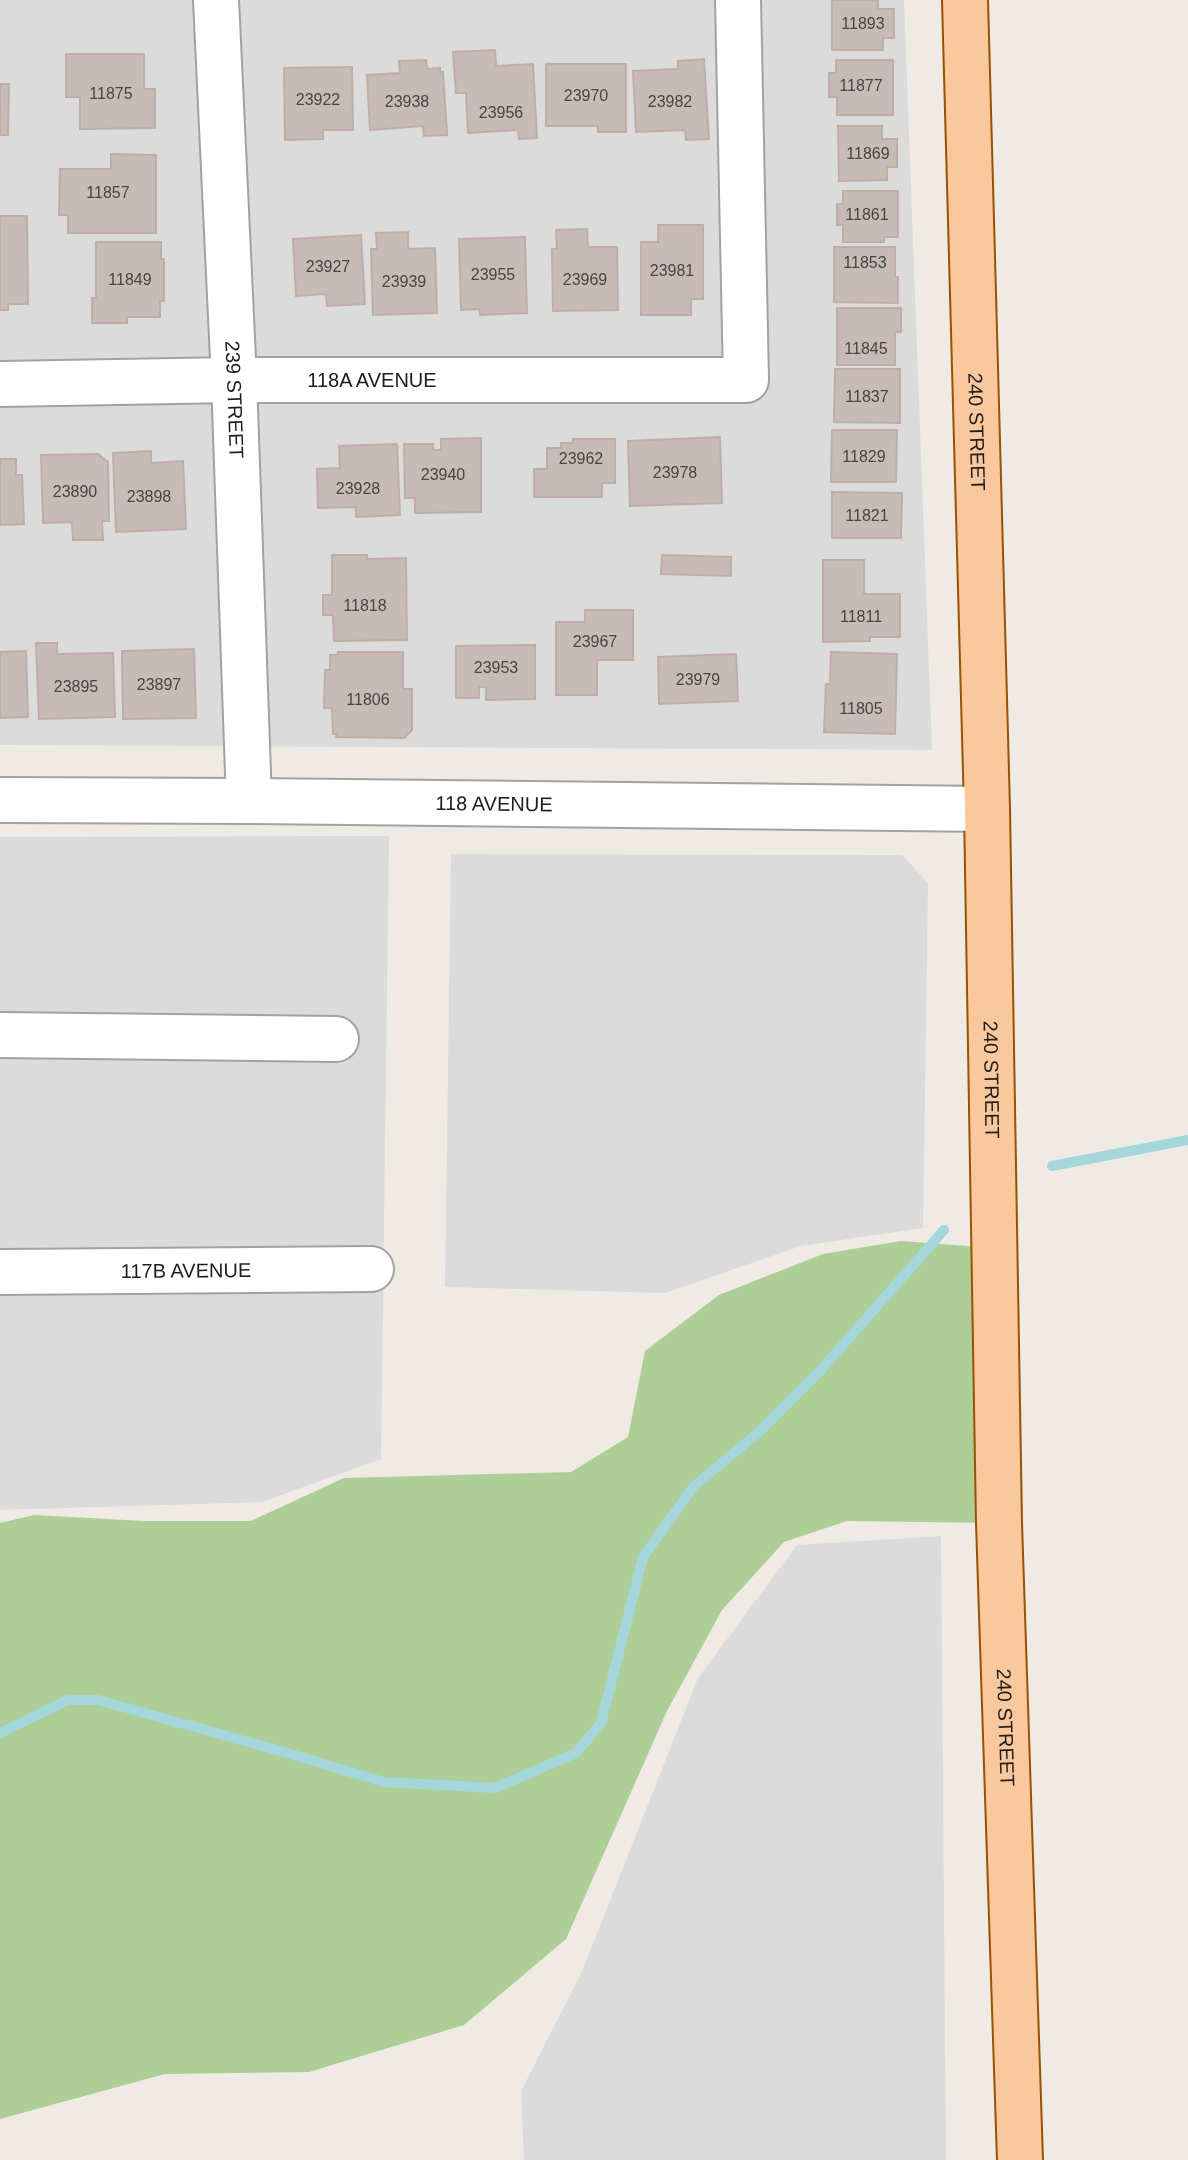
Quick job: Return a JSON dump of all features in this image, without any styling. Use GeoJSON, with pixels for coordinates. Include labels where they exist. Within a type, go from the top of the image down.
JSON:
{"type":"FeatureCollection","features":[{"type":"Feature","properties":{"kind":"main road","name":"240 STREET"},"geometry":{"type":"LineString","coordinates":[[965,0],[987,809],[999,1523],[1020,2160]]}},
{"type":"Feature","properties":{"kind":"street","name":"239 STREET"},"geometry":{"type":"LineString","coordinates":[[216,0],[249,801]]}},
{"type":"Feature","properties":{"kind":"street","name":"118A AVENUE"},"geometry":{"type":"LineString","coordinates":[[0,384],[234,380],[746,380],[738,0]]}},
{"type":"Feature","properties":{"kind":"street","name":"118 AVENUE"},"geometry":{"type":"LineString","coordinates":[[0,800],[987,809]]}},
{"type":"Feature","properties":{"kind":"street"},"geometry":{"type":"LineString","coordinates":[[0,1035],[336,1039]]}},
{"type":"Feature","properties":{"kind":"street","name":"117B AVENUE"},"geometry":{"type":"LineString","coordinates":[[0,1272],[371,1269]]}},
{"type":"Feature","properties":{"kind":"shaded area"},"geometry":{"type":"Polygon","coordinates":[[[0,0],[904,0],[932,750],[0,745],[0,0]]]}},
{"type":"Feature","properties":{"kind":"shaded area"},"geometry":{"type":"Polygon","coordinates":[[[389,836],[381,1459],[262,1502],[0,1510],[0,837],[389,836]]]}},
{"type":"Feature","properties":{"kind":"shaded area"},"geometry":{"type":"Polygon","coordinates":[[[451,854],[902,855],[928,883],[923,1228],[801,1246],[665,1293],[445,1287],[451,854]]]}},
{"type":"Feature","properties":{"kind":"shaded area"},"geometry":{"type":"Polygon","coordinates":[[[941,1536],[946,2160],[524,2160],[521,2091],[581,1974],[698,1678],[797,1545],[941,1536]]]}},
{"type":"Feature","properties":{"kind":"green space"},"geometry":{"type":"Polygon","coordinates":[[[901,1241],[993,1248],[999,1523],[847,1521],[784,1542],[722,1610],[667,1711],[566,1939],[464,2025],[309,2072],[165,2074],[0,2119],[0,1523],[34,1515],[144,1521],[251,1521],[344,1478],[571,1472],[628,1437],[645,1351],[719,1295],[823,1254],[901,1241]]]}},
{"type":"Feature","properties":{"kind":"building"},"geometry":{"type":"Polygon","coordinates":[[[832,0],[878,0],[878,9],[894,9],[894,38],[883,38],[883,50],[832,50],[832,0]]]}},
{"type":"Feature","properties":{"kind":"building"},"geometry":{"type":"Polygon","coordinates":[[[495,50],[496,66],[533,64],[537,138],[519,139],[518,130],[468,133],[466,93],[456,93],[453,52],[495,50]]]}},
{"type":"Feature","properties":{"kind":"building"},"geometry":{"type":"Polygon","coordinates":[[[66,54],[144,54],[144,89],[155,89],[155,128],[80,129],[80,97],[66,97],[66,54]]]}},
{"type":"Feature","properties":{"kind":"building"},"geometry":{"type":"Polygon","coordinates":[[[704,59],[709,139],[686,140],[685,130],[636,132],[633,71],[678,69],[678,61],[704,59]]]}},
{"type":"Feature","properties":{"kind":"building"},"geometry":{"type":"Polygon","coordinates":[[[426,60],[427,69],[440,68],[443,72],[447,135],[424,136],[423,126],[370,130],[367,75],[400,73],[399,61],[426,60]]]}},
{"type":"Feature","properties":{"kind":"building"},"geometry":{"type":"Polygon","coordinates":[[[836,60],[893,60],[893,115],[837,115],[837,97],[829,97],[829,73],[836,73],[836,60]]]}},
{"type":"Feature","properties":{"kind":"building"},"geometry":{"type":"Polygon","coordinates":[[[546,64],[626,64],[626,132],[598,132],[598,126],[546,126],[546,64]]]}},
{"type":"Feature","properties":{"kind":"building"},"geometry":{"type":"Polygon","coordinates":[[[352,67],[353,130],[323,130],[323,139],[285,140],[284,68],[352,67]]]}},
{"type":"Feature","properties":{"kind":"building"},"geometry":{"type":"Polygon","coordinates":[[[0,84],[9,84],[8,135],[0,135],[0,84]]]}},
{"type":"Feature","properties":{"kind":"building"},"geometry":{"type":"Polygon","coordinates":[[[838,126],[882,126],[882,139],[897,139],[897,167],[887,167],[887,180],[839,181],[838,126]]]}},
{"type":"Feature","properties":{"kind":"building"},"geometry":{"type":"Polygon","coordinates":[[[111,154],[156,155],[156,233],[68,233],[68,215],[59,215],[60,169],[111,169],[111,154]]]}},
{"type":"Feature","properties":{"kind":"building"},"geometry":{"type":"Polygon","coordinates":[[[843,191],[898,191],[898,237],[884,237],[884,242],[843,242],[843,225],[837,225],[837,204],[843,204],[843,191]]]}},
{"type":"Feature","properties":{"kind":"building"},"geometry":{"type":"Polygon","coordinates":[[[0,216],[27,216],[28,304],[8,304],[8,310],[0,310],[0,216]]]}},
{"type":"Feature","properties":{"kind":"building"},"geometry":{"type":"Polygon","coordinates":[[[658,225],[703,225],[703,299],[691,299],[691,315],[641,315],[641,242],[658,242],[658,225]]]}},
{"type":"Feature","properties":{"kind":"building"},"geometry":{"type":"Polygon","coordinates":[[[587,229],[588,247],[617,247],[618,310],[553,311],[552,249],[557,249],[556,230],[587,229]]]}},
{"type":"Feature","properties":{"kind":"building"},"geometry":{"type":"Polygon","coordinates":[[[408,232],[408,249],[435,248],[437,313],[373,315],[371,249],[377,249],[376,233],[408,232]]]}},
{"type":"Feature","properties":{"kind":"building"},"geometry":{"type":"Polygon","coordinates":[[[361,235],[365,304],[327,306],[326,294],[296,296],[293,239],[361,235]]]}},
{"type":"Feature","properties":{"kind":"building"},"geometry":{"type":"Polygon","coordinates":[[[525,237],[527,313],[480,315],[479,309],[461,310],[459,239],[525,237]]]}},
{"type":"Feature","properties":{"kind":"building"},"geometry":{"type":"Polygon","coordinates":[[[96,242],[161,242],[164,301],[160,301],[160,317],[127,317],[127,323],[92,323],[92,298],[96,298],[96,242]]]}},
{"type":"Feature","properties":{"kind":"building"},"geometry":{"type":"Polygon","coordinates":[[[834,247],[895,247],[898,303],[834,302],[834,247]]]}},
{"type":"Feature","properties":{"kind":"building"},"geometry":{"type":"Polygon","coordinates":[[[837,308],[901,308],[901,332],[895,332],[895,365],[837,365],[837,308]]]}},
{"type":"Feature","properties":{"kind":"building"},"geometry":{"type":"Polygon","coordinates":[[[835,369],[900,369],[900,423],[834,422],[835,369]]]}},
{"type":"Feature","properties":{"kind":"building"},"geometry":{"type":"Polygon","coordinates":[[[832,430],[897,430],[896,482],[831,482],[832,430]]]}},
{"type":"Feature","properties":{"kind":"building"},"geometry":{"type":"Polygon","coordinates":[[[720,437],[722,503],[630,506],[628,441],[720,437]]]}},
{"type":"Feature","properties":{"kind":"building"},"geometry":{"type":"Polygon","coordinates":[[[481,438],[481,512],[415,513],[415,498],[405,498],[404,444],[433,444],[433,450],[441,450],[441,439],[481,438]]]}},
{"type":"Feature","properties":{"kind":"building"},"geometry":{"type":"Polygon","coordinates":[[[573,439],[615,439],[615,483],[602,483],[602,497],[534,497],[534,469],[547,469],[547,448],[561,448],[561,443],[573,443],[573,439]]]}},
{"type":"Feature","properties":{"kind":"building"},"geometry":{"type":"Polygon","coordinates":[[[397,444],[400,515],[356,517],[356,507],[318,508],[317,469],[340,468],[339,446],[397,444]]]}},
{"type":"Feature","properties":{"kind":"building"},"geometry":{"type":"Polygon","coordinates":[[[151,451],[151,463],[183,461],[186,529],[116,532],[113,453],[151,451]]]}},
{"type":"Feature","properties":{"kind":"building"},"geometry":{"type":"Polygon","coordinates":[[[98,454],[108,462],[109,521],[102,521],[103,540],[73,540],[72,522],[43,523],[41,455],[98,454]]]}},
{"type":"Feature","properties":{"kind":"building"},"geometry":{"type":"Polygon","coordinates":[[[0,459],[16,459],[16,475],[22,475],[24,524],[0,525],[0,459]]]}},
{"type":"Feature","properties":{"kind":"building"},"geometry":{"type":"Polygon","coordinates":[[[832,492],[902,493],[901,538],[832,538],[832,492]]]}},
{"type":"Feature","properties":{"kind":"building"},"geometry":{"type":"Polygon","coordinates":[[[332,555],[367,555],[367,559],[406,558],[407,640],[334,641],[333,615],[323,615],[323,595],[332,595],[332,555]]]}},
{"type":"Feature","properties":{"kind":"building"},"geometry":{"type":"Polygon","coordinates":[[[662,555],[731,557],[731,576],[661,574],[662,555]]]}},
{"type":"Feature","properties":{"kind":"building"},"geometry":{"type":"Polygon","coordinates":[[[823,560],[864,560],[864,594],[900,594],[900,637],[823,642],[823,560]]]}},
{"type":"Feature","properties":{"kind":"building"},"geometry":{"type":"Polygon","coordinates":[[[585,610],[633,610],[633,660],[597,660],[597,695],[556,695],[556,622],[585,622],[585,610]]]}},
{"type":"Feature","properties":{"kind":"building"},"geometry":{"type":"Polygon","coordinates":[[[36,643],[57,643],[57,654],[113,653],[115,717],[39,719],[36,643]]]}},
{"type":"Feature","properties":{"kind":"building"},"geometry":{"type":"Polygon","coordinates":[[[535,645],[535,699],[486,700],[486,687],[479,687],[479,698],[456,698],[456,646],[535,645]]]}},
{"type":"Feature","properties":{"kind":"building"},"geometry":{"type":"Polygon","coordinates":[[[194,649],[196,718],[123,719],[122,651],[194,649]]]}},
{"type":"Feature","properties":{"kind":"building"},"geometry":{"type":"Polygon","coordinates":[[[26,651],[28,717],[0,718],[0,652],[26,651]]]}},
{"type":"Feature","properties":{"kind":"building"},"geometry":{"type":"Polygon","coordinates":[[[338,652],[403,652],[403,689],[412,689],[412,730],[404,738],[336,737],[337,734],[333,734],[332,708],[324,708],[325,670],[330,670],[330,655],[338,655],[338,652]]]}},
{"type":"Feature","properties":{"kind":"building"},"geometry":{"type":"Polygon","coordinates":[[[831,652],[897,654],[895,734],[824,732],[831,652]]]}},
{"type":"Feature","properties":{"kind":"building"},"geometry":{"type":"Polygon","coordinates":[[[736,654],[738,701],[659,704],[658,657],[736,654]]]}},
{"type":"Feature","properties":{"kind":"waterway"},"geometry":{"type":"LineString","coordinates":[[1052,1166],[1188,1140]]}},
{"type":"Feature","properties":{"kind":"waterway"},"geometry":{"type":"LineString","coordinates":[[0,1733],[68,1700],[98,1700],[384,1782],[495,1788],[576,1753],[601,1723],[643,1557],[693,1487],[759,1432],[819,1372],[944,1230]]}}]}
